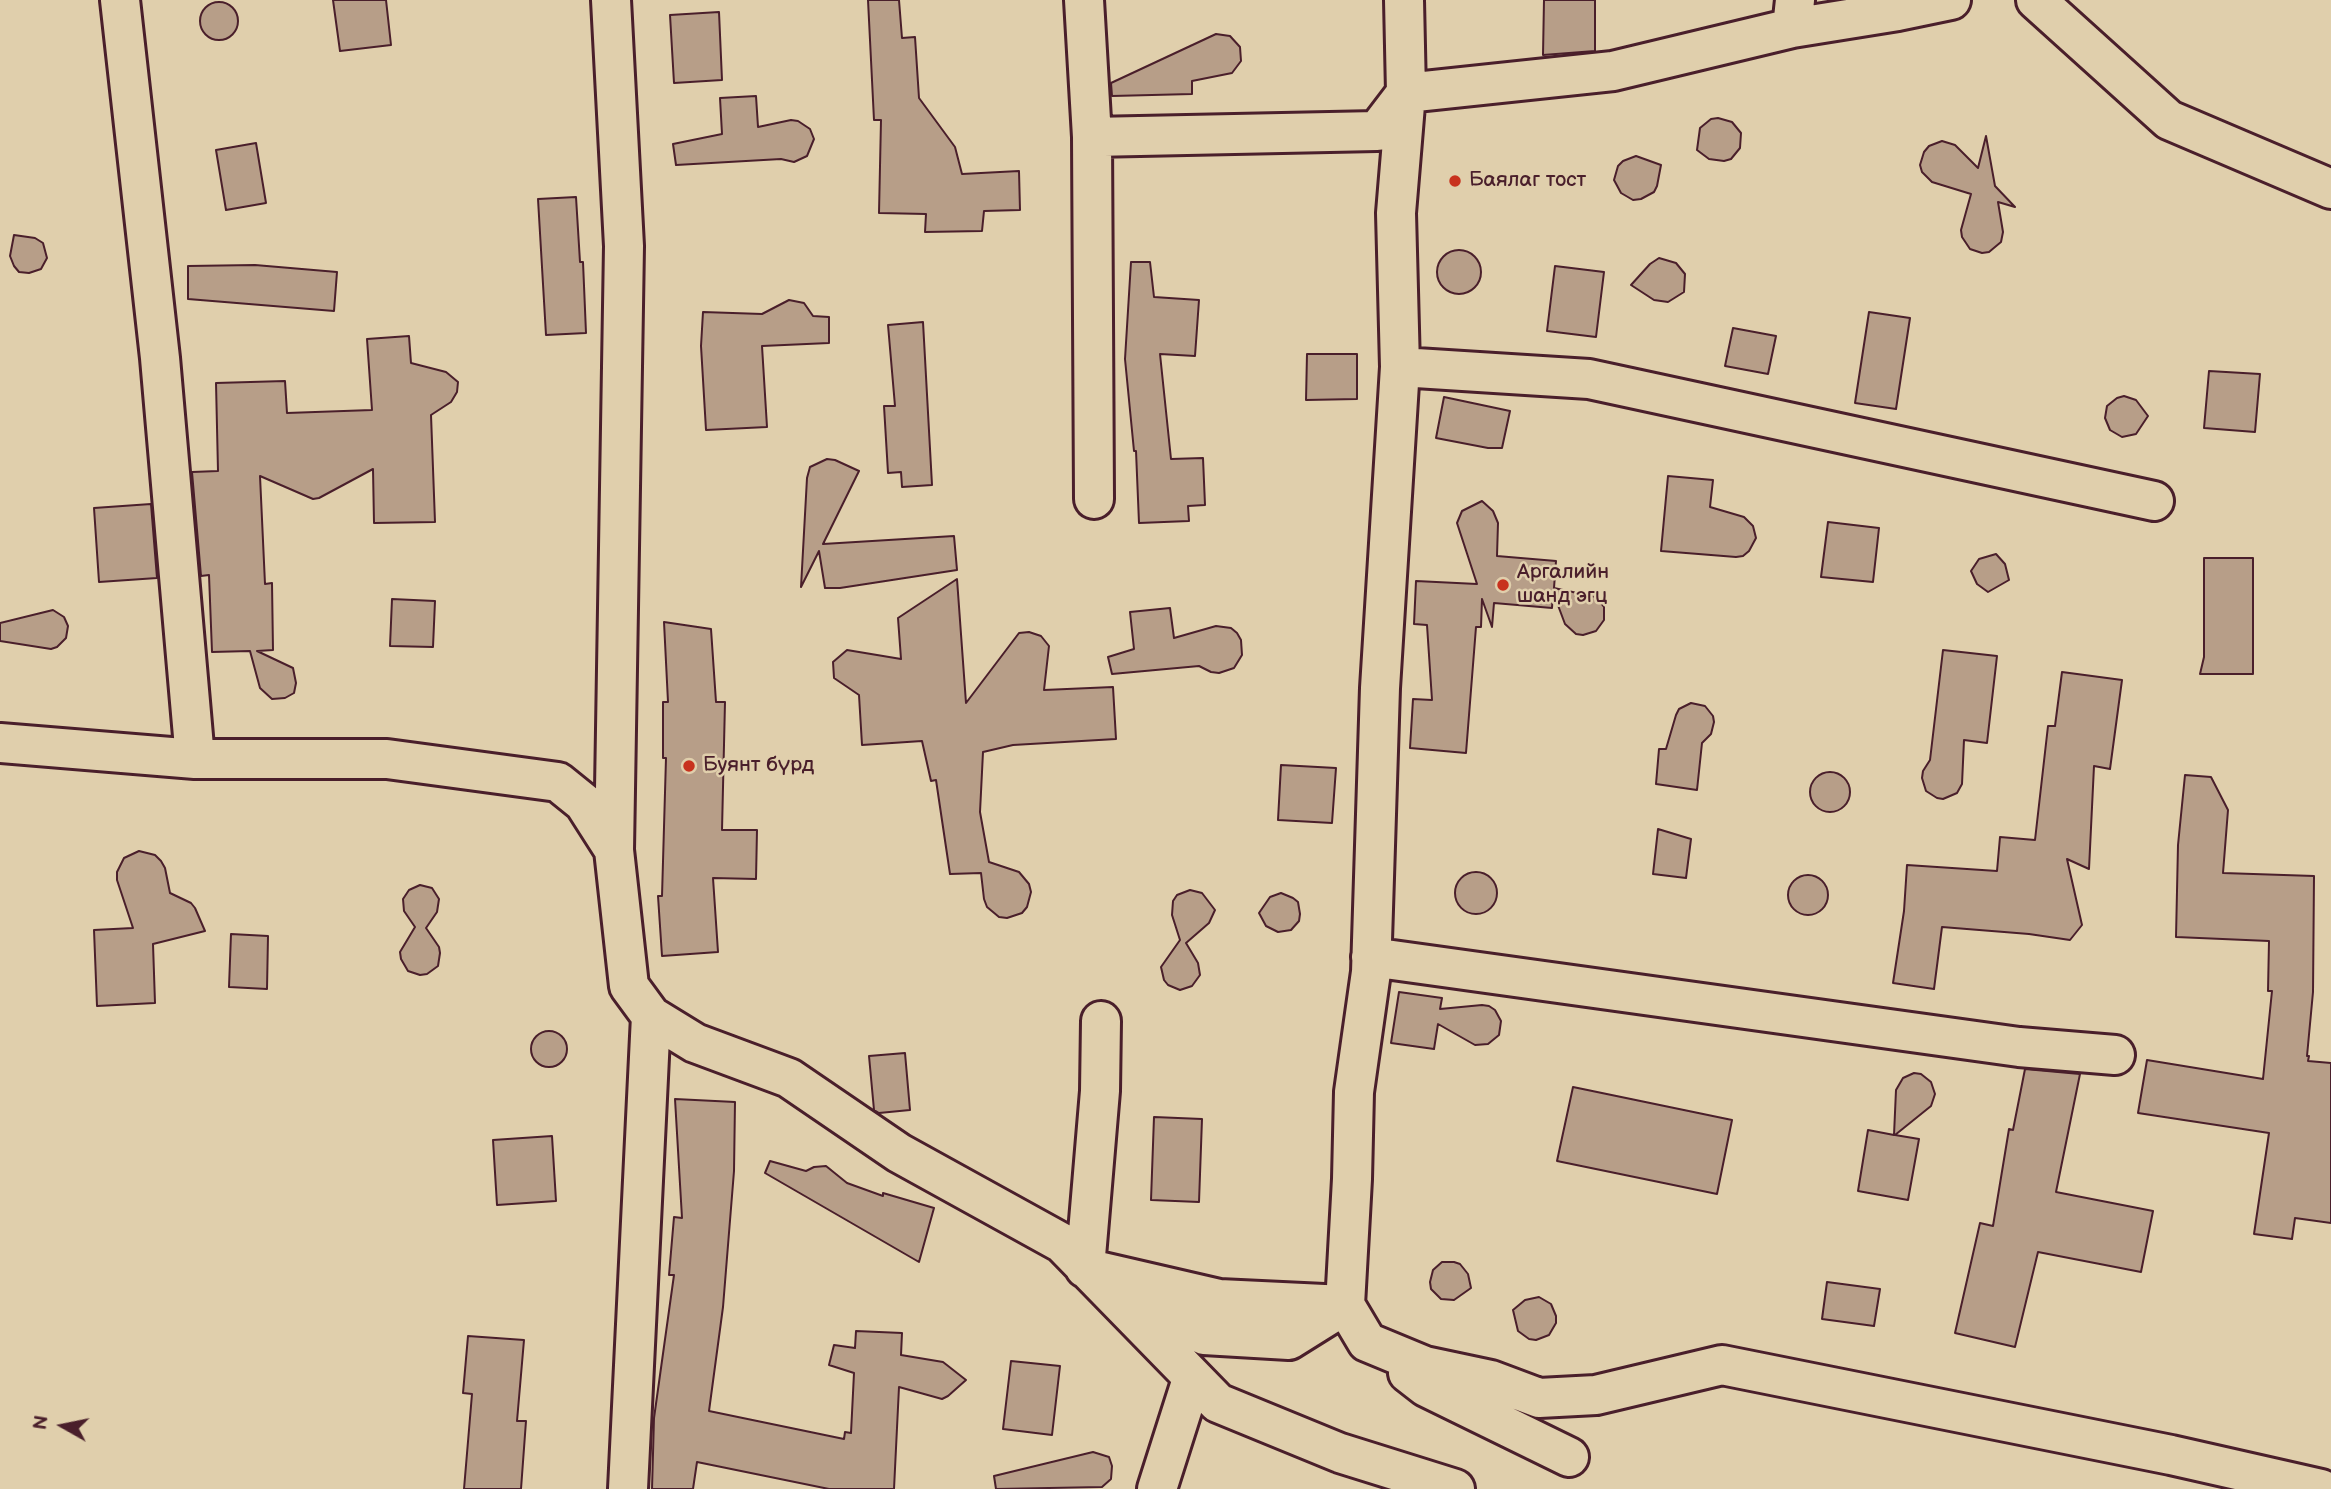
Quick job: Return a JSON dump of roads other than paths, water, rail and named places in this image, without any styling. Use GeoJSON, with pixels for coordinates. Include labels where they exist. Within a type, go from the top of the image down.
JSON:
{"type":"FeatureCollection","features":[{"type":"Feature","properties":{"kind":"street"},"geometry":{"type":"LineString","coordinates":[[120,0],[160,358],[195,759]]}},
{"type":"Feature","properties":{"kind":"street"},"geometry":{"type":"LineString","coordinates":[[611,0],[624,246],[614,850],[629,986],[651,1016],[695,1043],[789,1077],[899,1153],[1062,1244],[1217,1403],[1340,1453],[1455,1489]]}},
{"type":"Feature","properties":{"kind":"street"},"geometry":{"type":"LineString","coordinates":[[1084,0],[1092,137],[1094,499]]}},
{"type":"Feature","properties":{"kind":"street"},"geometry":{"type":"LineString","coordinates":[[1404,0],[1406,93],[1396,213],[1400,367],[1380,688],[1371,957],[1354,1092],[1345,1305],[1367,1342],[1426,1387],[1569,1457]]}},
{"type":"Feature","properties":{"kind":"street"},"geometry":{"type":"LineString","coordinates":[[1092,137],[1377,131],[1406,93],[1613,71],[1793,14],[1898,11],[1951,0]]}},
{"type":"Feature","properties":{"kind":"street"},"geometry":{"type":"LineString","coordinates":[[2036,0],[2169,120],[2331,189]]}},
{"type":"Feature","properties":{"kind":"street"},"geometry":{"type":"LineString","coordinates":[[1400,367],[1589,379],[2154,501]]}},
{"type":"Feature","properties":{"kind":"street"},"geometry":{"type":"LineString","coordinates":[[0,743],[195,759],[387,759],[558,782],[584,803],[614,850]]}},
{"type":"Feature","properties":{"kind":"street"},"geometry":{"type":"LineString","coordinates":[[1371,957],[2005,1045],[2115,1055]]}},
{"type":"Feature","properties":{"kind":"street"},"geometry":{"type":"LineString","coordinates":[[628,1489],[651,1016]]}},
{"type":"Feature","properties":{"kind":"street"},"geometry":{"type":"LineString","coordinates":[[1085,1268],[1100,1091],[1101,1021]]}},
{"type":"Feature","properties":{"kind":"street"},"geometry":{"type":"LineString","coordinates":[[1085,1268],[1204,1335],[1289,1340],[1345,1305]]}},
{"type":"Feature","properties":{"kind":"street"},"geometry":{"type":"LineString","coordinates":[[1367,1342],[1425,1366],[1491,1380],[1539,1398],[1597,1395],[1722,1365],[2157,1452],[2321,1489]]}},
{"type":"Feature","properties":{"kind":"street"},"geometry":{"type":"LineString","coordinates":[[1157,1489],[1192,1379]]}},
{"type":"Feature","properties":{"kind":"place","name":"Баялаг тост"},"geometry":{"type":"Point","coordinates":[1455,181]}},
{"type":"Feature","properties":{"kind":"place","name":"Аргалийн шанд эгц"},"geometry":{"type":"Point","coordinates":[1503,585]}},
{"type":"Feature","properties":{"kind":"place","name":"Буянт бүрд"},"geometry":{"type":"Point","coordinates":[689,766]}}]}
